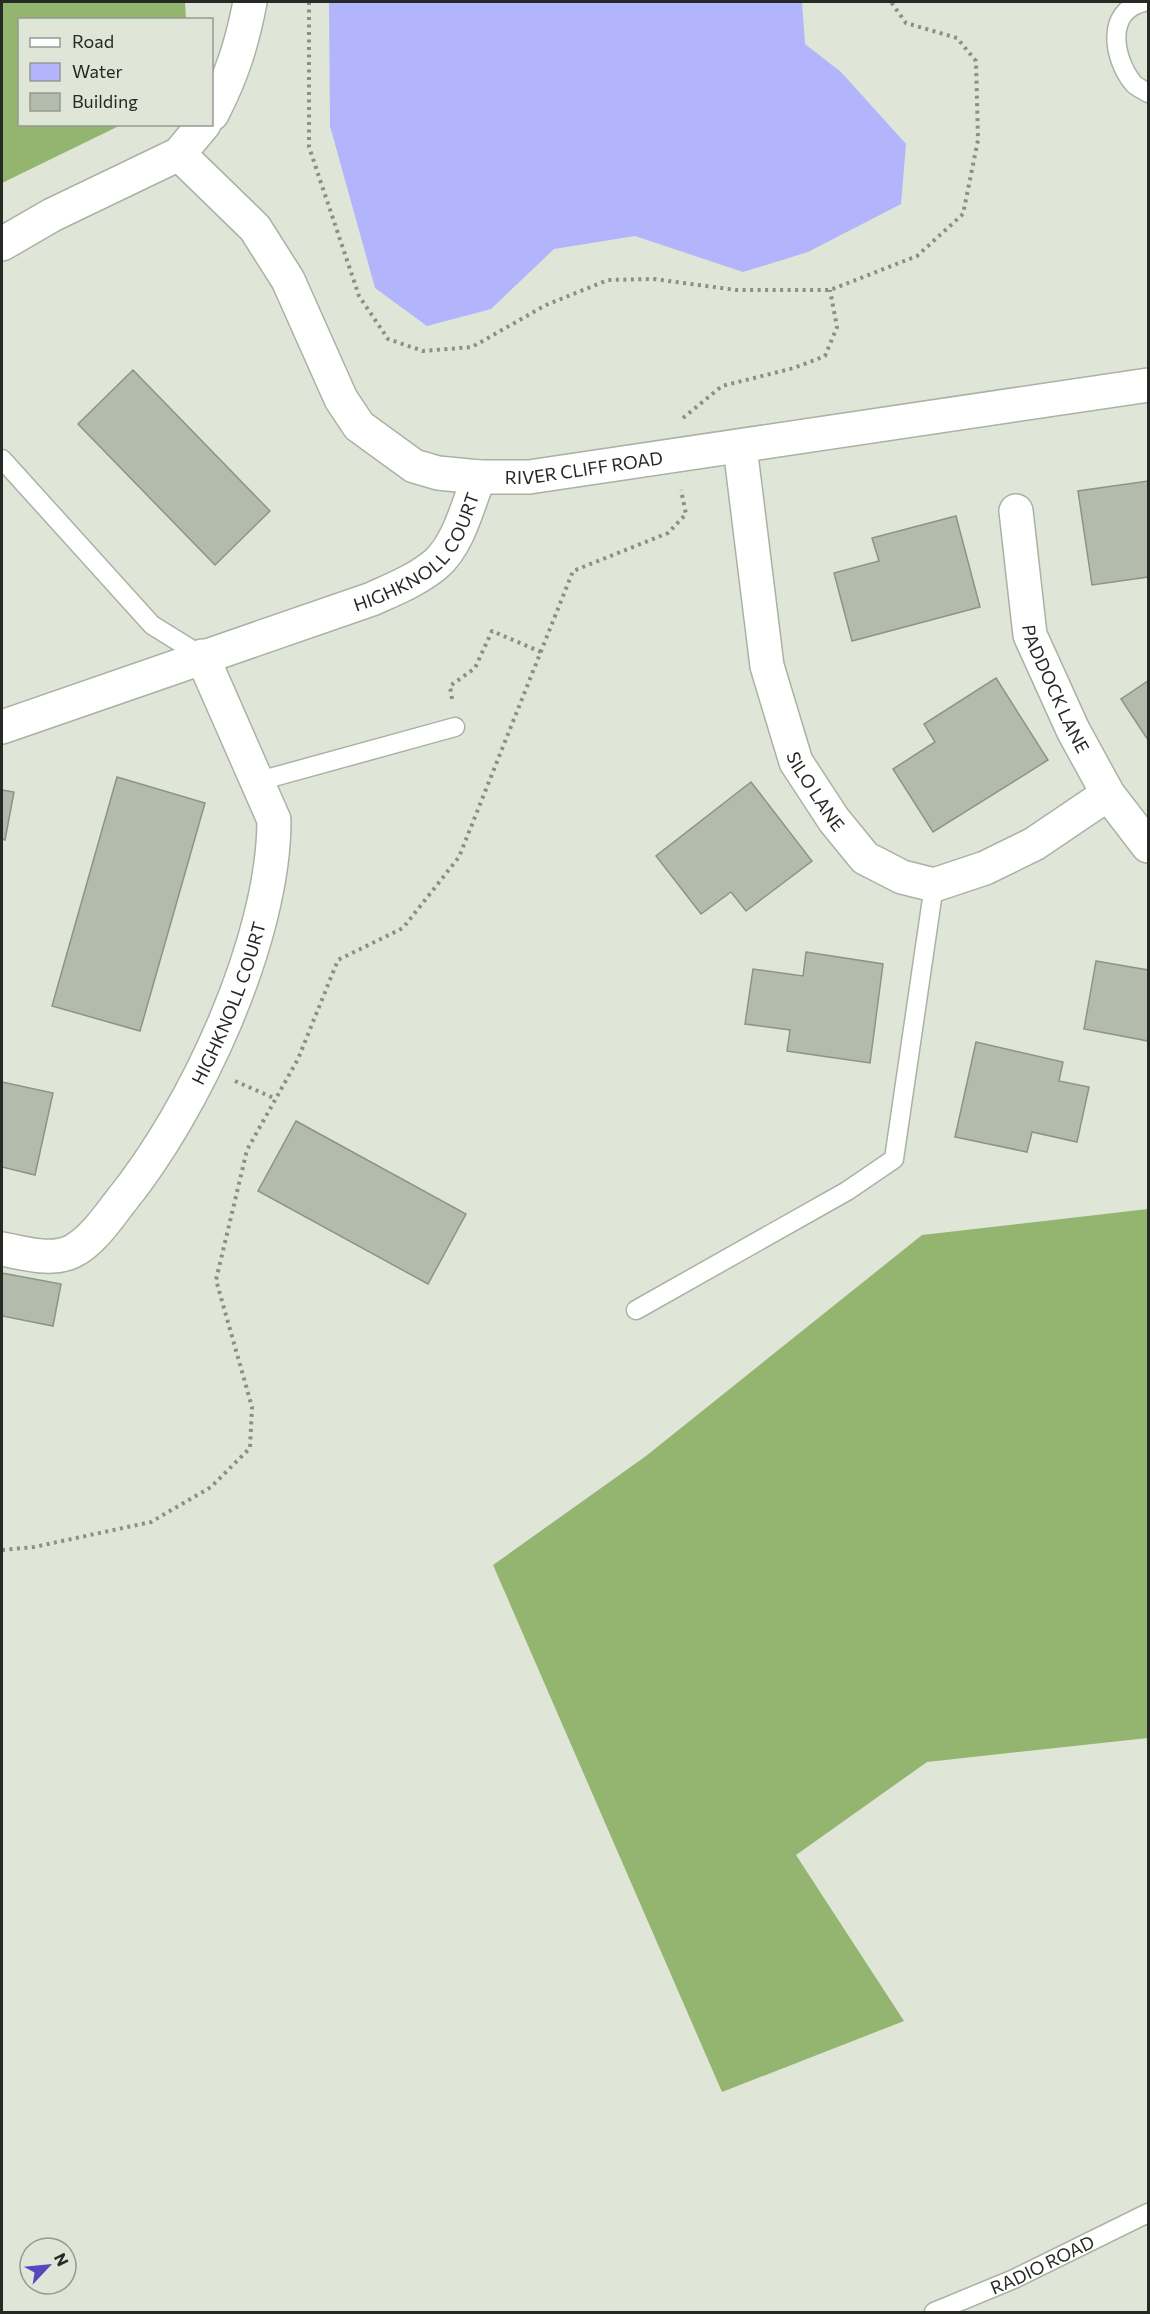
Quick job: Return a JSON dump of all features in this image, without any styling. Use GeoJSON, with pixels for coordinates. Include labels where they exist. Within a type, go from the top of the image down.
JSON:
{"type":"FeatureCollection","features":[{"type":"Feature","properties":{"kind":"street"},"geometry":{"type":"LineString","coordinates":[[213,112],[231,79],[241,47],[250,2]]}},
{"type":"Feature","properties":{"kind":"street"},"geometry":{"type":"LineString","coordinates":[[2,244],[52,215],[179,154],[202,126]]}},
{"type":"Feature","properties":{"kind":"street","name":"RIVER CLIFF ROAD"},"geometry":{"type":"LineString","coordinates":[[179,154],[255,228],[288,280],[341,399],[359,426],[414,466],[438,473],[479,477],[530,477],[1149,385]]}},
{"type":"Feature","properties":{"kind":"street","name":"SILO LANE"},"geometry":{"type":"LineString","coordinates":[[740,447],[766,666],[796,762],[834,820],[865,858],[902,877],[934,885]]}},
{"type":"Feature","properties":{"kind":"street","name":"HIGHKNOLL COURT"},"geometry":{"type":"LineString","coordinates":[[2,727],[23,722],[202,656],[372,599],[413,581],[438,562],[454,538],[479,477]]}},
{"type":"Feature","properties":{"kind":"street","name":"PADDOCK LANE"},"geometry":{"type":"LineString","coordinates":[[1016,510],[1030,635],[1072,730],[1108,795],[1149,846]]}},
{"type":"Feature","properties":{"kind":"street","name":"HIGHKNOLL COURT"},"geometry":{"type":"LineString","coordinates":[[2,1249],[49,1257],[73,1251],[101,1227],[147,1169],[204,1066],[246,969],[266,900],[274,847],[274,820],[259,781],[202,656]]}},
{"type":"Feature","properties":{"kind":"street"},"geometry":{"type":"LineString","coordinates":[[934,885],[985,868],[1034,844],[1108,795]]}},
{"type":"Feature","properties":{"kind":"lane"},"geometry":{"type":"LineString","coordinates":[[1144,2],[1135,4],[1117,24],[1115,49],[1134,84],[1149,93]]}},
{"type":"Feature","properties":{"kind":"lane"},"geometry":{"type":"LineString","coordinates":[[2,459],[152,625],[202,656]]}},
{"type":"Feature","properties":{"kind":"lane"},"geometry":{"type":"LineString","coordinates":[[259,781],[455,727]]}},
{"type":"Feature","properties":{"kind":"lane"},"geometry":{"type":"LineString","coordinates":[[636,1310],[847,1191],[894,1159],[934,885]]}},
{"type":"Feature","properties":{"kind":"lane","name":"RADIO ROAD"},"geometry":{"type":"LineString","coordinates":[[934,2313],[1014,2279],[1149,2213]]}},
{"type":"Feature","properties":{"kind":"path"},"geometry":{"type":"LineString","coordinates":[[309,2],[309,147],[359,296],[388,339],[423,351],[472,347],[546,305],[608,280],[654,279],[736,290],[830,290],[917,256],[963,214],[978,140],[976,61],[957,38],[906,23],[891,2]]}},
{"type":"Feature","properties":{"kind":"path"},"geometry":{"type":"LineString","coordinates":[[2,1550],[34,1547],[151,1522],[211,1487],[250,1448],[252,1407],[216,1280],[248,1150],[298,1059],[338,960],[403,928],[459,857],[573,571],[668,533],[686,514],[675,456],[683,417],[722,386],[794,368],[825,356],[837,327],[830,290]]}},
{"type":"Feature","properties":{"kind":"path"},"geometry":{"type":"LineString","coordinates":[[455,727],[450,686],[475,668],[492,631],[541,652]]}},
{"type":"Feature","properties":{"kind":"path"},"geometry":{"type":"LineString","coordinates":[[204,1066],[276,1099]]}},
{"type":"Feature","properties":{"kind":"green space"},"geometry":{"type":"Polygon","coordinates":[[[2,2],[185,2],[186,18],[18,18],[18,126],[119,126],[2,183],[2,2]]]}},
{"type":"Feature","properties":{"kind":"green space"},"geometry":{"type":"Polygon","coordinates":[[[1148,1209],[1148,1738],[927,1762],[796,1855],[904,2021],[722,2092],[493,1565],[646,1456],[922,1235],[1148,1209]]]}},
{"type":"Feature","properties":{"kind":"water"},"geometry":{"type":"Polygon","coordinates":[[[329,2],[802,2],[805,44],[841,72],[906,144],[901,204],[808,252],[743,272],[635,236],[554,249],[491,309],[427,326],[375,288],[330,126],[329,2]]]}},
{"type":"Feature","properties":{"kind":"building"},"geometry":{"type":"Polygon","coordinates":[[[133,370],[270,511],[215,565],[78,424],[133,370]]]}},
{"type":"Feature","properties":{"kind":"building"},"geometry":{"type":"Polygon","coordinates":[[[1148,481],[1148,577],[1092,585],[1078,491],[1148,481]]]}},
{"type":"Feature","properties":{"kind":"building"},"geometry":{"type":"Polygon","coordinates":[[[956,516],[980,607],[852,641],[834,573],[879,561],[872,538],[956,516]]]}},
{"type":"Feature","properties":{"kind":"building"},"geometry":{"type":"Polygon","coordinates":[[[996,678],[1048,760],[933,832],[893,769],[935,742],[924,724],[996,678]]]}},
{"type":"Feature","properties":{"kind":"building"},"geometry":{"type":"Polygon","coordinates":[[[1148,681],[1148,740],[1121,699],[1148,681]]]}},
{"type":"Feature","properties":{"kind":"building"},"geometry":{"type":"Polygon","coordinates":[[[117,777],[205,803],[140,1031],[52,1006],[117,777]]]}},
{"type":"Feature","properties":{"kind":"building"},"geometry":{"type":"Polygon","coordinates":[[[751,782],[812,861],[746,911],[731,892],[701,914],[656,856],[751,782]]]}},
{"type":"Feature","properties":{"kind":"building"},"geometry":{"type":"Polygon","coordinates":[[[2,790],[14,792],[5,840],[2,839],[2,790]]]}},
{"type":"Feature","properties":{"kind":"building"},"geometry":{"type":"Polygon","coordinates":[[[806,952],[883,964],[870,1063],[787,1051],[790,1030],[745,1024],[753,969],[803,976],[806,952]]]}},
{"type":"Feature","properties":{"kind":"building"},"geometry":{"type":"Polygon","coordinates":[[[1096,961],[1148,970],[1148,1041],[1084,1029],[1096,961]]]}},
{"type":"Feature","properties":{"kind":"building"},"geometry":{"type":"Polygon","coordinates":[[[976,1042],[1063,1062],[1059,1081],[1089,1087],[1077,1142],[1032,1132],[1027,1152],[955,1137],[976,1042]]]}},
{"type":"Feature","properties":{"kind":"building"},"geometry":{"type":"Polygon","coordinates":[[[2,1082],[53,1093],[35,1175],[2,1167],[2,1082]]]}},
{"type":"Feature","properties":{"kind":"building"},"geometry":{"type":"Polygon","coordinates":[[[296,1121],[466,1214],[428,1284],[258,1191],[296,1121]]]}},
{"type":"Feature","properties":{"kind":"building"},"geometry":{"type":"Polygon","coordinates":[[[2,1273],[61,1284],[53,1326],[2,1316],[2,1273]]]}}]}
